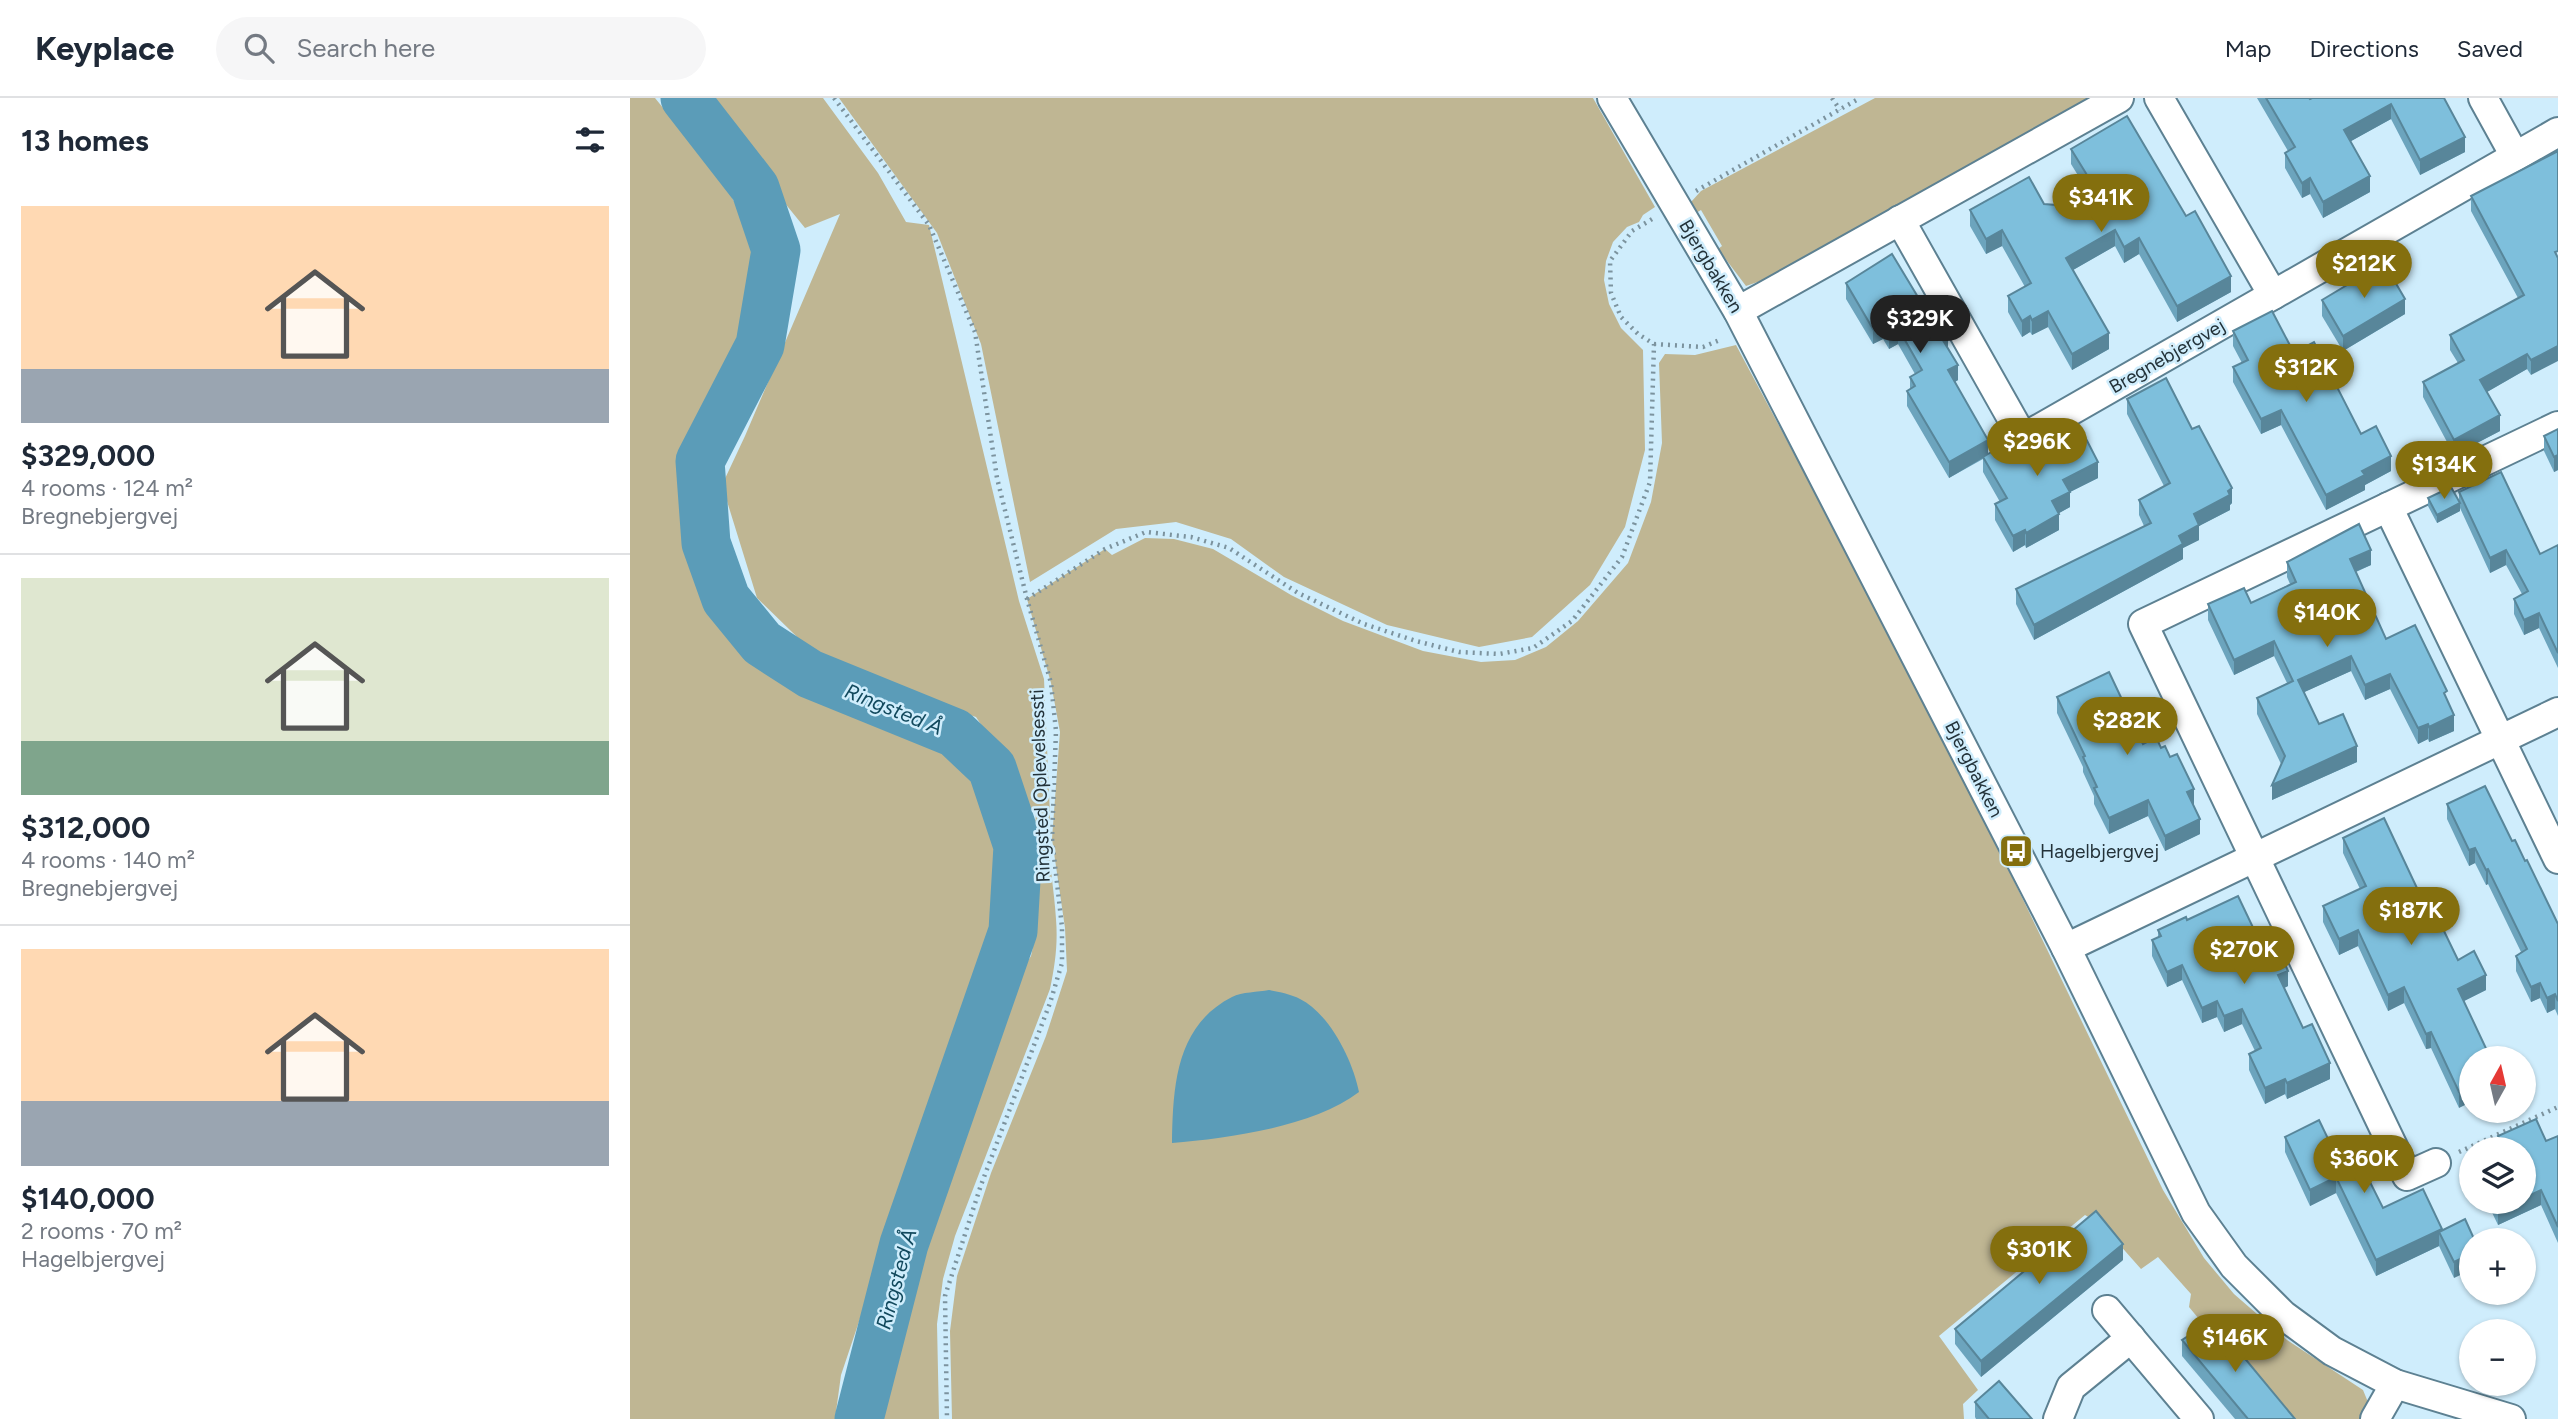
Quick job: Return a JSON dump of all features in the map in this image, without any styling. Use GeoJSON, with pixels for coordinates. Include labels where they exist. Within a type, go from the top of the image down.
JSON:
{"type":"FeatureCollection","features":[{"type":"Feature","properties":{"kind":"street","name":"Bjergbakken"},"geometry":{"type":"LineString","coordinates":[[1612,98],[1743,320],[2066,948],[2196,1213],[2234,1266],[2283,1315],[2332,1352],[2395,1384],[2511,1419]]}},
{"type":"Feature","properties":{"kind":"street"},"geometry":{"type":"LineString","coordinates":[[1743,320],[1900,220],[2119,98]]}},
{"type":"Feature","properties":{"kind":"street"},"geometry":{"type":"LineString","coordinates":[[2159,98],[2273,295]]}},
{"type":"Feature","properties":{"kind":"street"},"geometry":{"type":"LineString","coordinates":[[2483,98],[2515,156]]}},
{"type":"Feature","properties":{"kind":"street","name":"Bregnebjergvej"},"geometry":{"type":"LineString","coordinates":[[1900,220],[2023,438],[2558,132]]}},
{"type":"Feature","properties":{"kind":"street"},"geometry":{"type":"LineString","coordinates":[[2436,1163],[2407,1177],[2143,624],[2558,426]]}},
{"type":"Feature","properties":{"kind":"street"},"geometry":{"type":"LineString","coordinates":[[2388,507],[2558,859]]}},
{"type":"Feature","properties":{"kind":"street"},"geometry":{"type":"LineString","coordinates":[[2066,948],[2558,712]]}},
{"type":"Feature","properties":{"kind":"street"},"geometry":{"type":"LineString","coordinates":[[2107,1310],[2199,1419]]}},
{"type":"Feature","properties":{"kind":"street"},"geometry":{"type":"LineString","coordinates":[[2058,1419],[2071,1387],[2131,1338]]}},
{"type":"Feature","properties":{"kind":"street"},"geometry":{"type":"LineString","coordinates":[[2375,1419],[2395,1384]]}},
{"type":"Feature","properties":{"kind":"path","name":"Ringsted Oplevelsessti"},"geometry":{"type":"LineString","coordinates":[[834,98],[929,225],[975,332],[997,478],[1051,683],[1056,731],[1052,839],[1062,927],[1062,963],[1050,1003],[981,1185],[945,1296],[947,1419]]}},
{"type":"Feature","properties":{"kind":"path"},"geometry":{"type":"LineString","coordinates":[[1832,98],[1840,110]]}},
{"type":"Feature","properties":{"kind":"path"},"geometry":{"type":"LineString","coordinates":[[1743,320],[1703,346],[1654,344],[1621,317],[1611,293],[1610,261],[1632,231],[1706,185],[1860,98]]}},
{"type":"Feature","properties":{"kind":"path"},"geometry":{"type":"LineString","coordinates":[[1027,599],[1105,548],[1146,532],[1157,533],[1191,537],[1229,548],[1298,593],[1364,624],[1416,641],[1459,652],[1499,654],[1533,648],[1572,621],[1622,557],[1650,482],[1654,344]]}},
{"type":"Feature","properties":{"kind":"path"},"geometry":{"type":"LineString","coordinates":[[2436,1163],[2558,1107]]}},
{"type":"Feature","properties":{"kind":"shaded area"},"geometry":{"type":"Polygon","coordinates":[[[630,98],[655,98],[725,184],[751,234],[761,273],[737,356],[691,455],[691,507],[707,593],[749,653],[833,708],[942,744],[981,770],[1001,819],[1007,890],[982,982],[915,1182],[874,1277],[841,1375],[835,1419],[630,1419],[630,98]]]}},
{"type":"Feature","properties":{"kind":"shaded area"},"geometry":{"type":"Polygon","coordinates":[[[711,98],[823,98],[878,173],[906,222],[929,225],[1019,601],[1044,679],[1050,855],[1057,928],[1055,963],[1050,989],[955,1236],[943,1279],[937,1324],[939,1419],[876,1419],[889,1338],[905,1277],[1014,982],[1031,956],[1035,937],[1031,898],[1036,812],[1020,807],[1010,768],[976,717],[830,669],[757,598],[722,485],[840,214],[805,228],[775,191],[711,98]]]}},
{"type":"Feature","properties":{"kind":"shaded area"},"geometry":{"type":"Polygon","coordinates":[[[839,98],[1593,98],[1655,207],[1643,215],[1639,222],[1627,227],[1613,242],[1606,261],[1604,280],[1609,304],[1621,328],[1643,350],[1645,450],[1625,527],[1590,585],[1532,637],[1479,647],[1387,625],[1284,577],[1231,539],[1176,522],[1116,529],[1030,582],[981,344],[937,233],[839,98]]]}},
{"type":"Feature","properties":{"kind":"shaded area"},"geometry":{"type":"Polygon","coordinates":[[[1875,98],[2091,98],[1789,271],[1746,286],[1718,249],[1722,246],[1701,210],[1696,213],[1691,202],[1701,191],[1875,98]]]}},
{"type":"Feature","properties":{"kind":"shaded area"},"geometry":{"type":"Polygon","coordinates":[[[1736,345],[1922,694],[2163,1190],[2204,1258],[2234,1294],[2287,1340],[2363,1390],[2370,1407],[2367,1419],[2282,1419],[2189,1307],[2191,1294],[2158,1257],[2141,1269],[2102,1225],[2085,1215],[1939,1336],[1978,1390],[1963,1404],[1964,1419],[952,1419],[950,1331],[957,1276],[991,1173],[1046,1036],[1067,971],[1065,928],[1052,839],[1060,732],[1051,683],[1027,599],[1105,549],[1112,555],[1145,538],[1174,539],[1213,549],[1291,595],[1343,621],[1423,651],[1481,662],[1515,660],[1546,647],[1578,621],[1628,563],[1651,502],[1662,443],[1659,363],[1665,354],[1695,355],[1736,345]]]}},
{"type":"Feature","properties":{"kind":"water"},"geometry":{"type":"Polygon","coordinates":[[[1269,990],[1296,997],[1321,1016],[1346,1053],[1359,1092],[1318,1114],[1270,1129],[1172,1143],[1176,1080],[1188,1041],[1213,1009],[1232,997],[1269,990]]]}},
{"type":"Feature","properties":{"kind":"building"},"geometry":{"type":"Polygon","coordinates":[[[2266,98],[2444,98],[2465,137],[2420,160],[2391,104],[2344,130],[2370,176],[2323,202],[2310,178],[2302,183],[2285,153],[2295,147],[2266,98]]]}},
{"type":"Feature","properties":{"kind":"building"},"geometry":{"type":"Polygon","coordinates":[[[2127,116],[2186,216],[2195,211],[2231,276],[2177,306],[2139,238],[2124,247],[2115,230],[2066,258],[2109,333],[2072,354],[2048,311],[2032,320],[2030,316],[2022,321],[2008,296],[2031,283],[2002,230],[1986,239],[1970,210],[2029,177],[2044,204],[2108,209],[2071,149],[2127,116]]]}},
{"type":"Feature","properties":{"kind":"building"},"geometry":{"type":"Polygon","coordinates":[[[2558,151],[2558,251],[2555,252],[2558,258],[2558,346],[2531,360],[2527,354],[2480,380],[2500,415],[2454,440],[2423,382],[2464,360],[2450,335],[2524,295],[2471,196],[2558,151]]]}},
{"type":"Feature","properties":{"kind":"building"},"geometry":{"type":"Polygon","coordinates":[[[1892,254],[1930,317],[1936,312],[1948,333],[1941,337],[1958,365],[1948,370],[1988,440],[1949,462],[1907,391],[1915,386],[1910,377],[1922,370],[1898,328],[1889,334],[1883,323],[1873,329],[1846,283],[1892,254]]]}},
{"type":"Feature","properties":{"kind":"building"},"geometry":{"type":"Polygon","coordinates":[[[2384,263],[2405,299],[2343,336],[2322,300],[2384,263]]]}},
{"type":"Feature","properties":{"kind":"building"},"geometry":{"type":"Polygon","coordinates":[[[2272,311],[2294,353],[2314,342],[2361,434],[2376,426],[2391,456],[2362,471],[2365,475],[2326,495],[2281,410],[2261,419],[2233,367],[2248,360],[2233,331],[2272,311]]]}},
{"type":"Feature","properties":{"kind":"building"},"geometry":{"type":"Polygon","coordinates":[[[2166,378],[2192,429],[2199,426],[2232,488],[2228,491],[2230,495],[2194,514],[2199,525],[2179,536],[2183,544],[2034,625],[2016,589],[2151,523],[2139,500],[2170,483],[2127,399],[2166,378]]]}},
{"type":"Feature","properties":{"kind":"building"},"geometry":{"type":"Polygon","coordinates":[[[2081,429],[2098,462],[2063,480],[2070,492],[2052,501],[2059,514],[2026,533],[2025,530],[2013,536],[1995,504],[2007,498],[1983,457],[2013,439],[2023,452],[2049,439],[2052,445],[2081,429]]]}},
{"type":"Feature","properties":{"kind":"building"},"geometry":{"type":"Polygon","coordinates":[[[2558,429],[2558,455],[2554,457],[2544,436],[2558,429]]]}},
{"type":"Feature","properties":{"kind":"building"},"geometry":{"type":"Polygon","coordinates":[[[2501,472],[2540,554],[2558,545],[2558,653],[2539,613],[2524,620],[2514,599],[2528,591],[2506,550],[2490,558],[2459,492],[2501,472]]]}},
{"type":"Feature","properties":{"kind":"building"},"geometry":{"type":"Polygon","coordinates":[[[2451,487],[2460,503],[2437,515],[2428,498],[2451,487]]]}},
{"type":"Feature","properties":{"kind":"building"},"geometry":{"type":"Polygon","coordinates":[[[2359,524],[2371,550],[2350,559],[2386,639],[2415,625],[2447,691],[2444,693],[2454,715],[2429,727],[2428,724],[2418,728],[2390,674],[2365,685],[2351,656],[2298,680],[2319,724],[2343,714],[2357,746],[2272,785],[2285,756],[2257,698],[2293,681],[2274,641],[2234,660],[2208,604],[2244,588],[2251,603],[2296,582],[2287,562],[2359,524]]]}},
{"type":"Feature","properties":{"kind":"building"},"geometry":{"type":"Polygon","coordinates":[[[2109,672],[2143,744],[2156,737],[2161,748],[2165,746],[2170,757],[2177,754],[2194,789],[2187,792],[2200,819],[2165,836],[2148,800],[2109,818],[2094,788],[2097,787],[2083,757],[2085,756],[2057,697],[2109,672]]]}},
{"type":"Feature","properties":{"kind":"building"},"geometry":{"type":"Polygon","coordinates":[[[2485,786],[2512,841],[2515,840],[2525,861],[2527,860],[2558,924],[2558,1001],[2555,994],[2547,998],[2540,983],[2531,987],[2516,956],[2527,949],[2488,869],[2486,870],[2475,848],[2469,850],[2447,804],[2485,786]]]}},
{"type":"Feature","properties":{"kind":"building"},"geometry":{"type":"Polygon","coordinates":[[[2384,818],[2424,903],[2429,900],[2458,960],[2474,951],[2486,975],[2458,989],[2485,1046],[2459,1046],[2459,1092],[2431,1032],[2426,1034],[2404,987],[2388,995],[2358,930],[2339,939],[2323,906],[2366,886],[2343,838],[2384,818]]]}},
{"type":"Feature","properties":{"kind":"building"},"geometry":{"type":"Polygon","coordinates":[[[2238,896],[2257,936],[2270,930],[2288,971],[2278,975],[2303,1028],[2312,1024],[2330,1063],[2287,1083],[2285,1079],[2265,1088],[2249,1054],[2261,1048],[2242,1009],[2224,1016],[2217,1001],[2202,1008],[2182,965],[2167,972],[2152,940],[2161,936],[2158,930],[2186,917],[2187,920],[2238,896]]]}},
{"type":"Feature","properties":{"kind":"building"},"geometry":{"type":"Polygon","coordinates":[[[2536,1119],[2546,1141],[2558,1136],[2558,1227],[2541,1190],[2536,1192],[2536,1137],[2498,1136],[2525,1124],[2536,1124],[2536,1119]]]}},
{"type":"Feature","properties":{"kind":"building"},"geometry":{"type":"Polygon","coordinates":[[[2319,1120],[2343,1170],[2360,1162],[2383,1208],[2423,1189],[2442,1229],[2376,1260],[2336,1177],[2310,1190],[2285,1137],[2319,1120]]]}},
{"type":"Feature","properties":{"kind":"building"},"geometry":{"type":"Polygon","coordinates":[[[2096,1211],[2123,1244],[1981,1361],[1955,1329],[2096,1211]]]}},
{"type":"Feature","properties":{"kind":"building"},"geometry":{"type":"Polygon","coordinates":[[[2465,1219],[2469,1228],[2459,1228],[2459,1260],[2454,1262],[2439,1232],[2465,1219]]]}},
{"type":"Feature","properties":{"kind":"building"},"geometry":{"type":"Polygon","coordinates":[[[2213,1320],[2295,1419],[2248,1419],[2182,1340],[2213,1320]]]}},
{"type":"Feature","properties":{"kind":"building"},"geometry":{"type":"Polygon","coordinates":[[[1999,1381],[2032,1419],[1989,1419],[1975,1402],[1999,1381]]]}},
{"type":"Feature","properties":{"kind":"waterway","name":"Ringsted Å"},"geometry":{"type":"LineString","coordinates":[[685,98],[755,188],[776,250],[760,345],[700,461],[706,543],[726,599],[762,643],[810,674],[955,733],[992,768],[1018,846],[1013,931],[904,1244],[859,1419]]}},
{"type":"Feature","properties":{"kind":"place","name":"Hagelbjergvej"},"geometry":{"type":"Point","coordinates":[2016,851]}}]}
